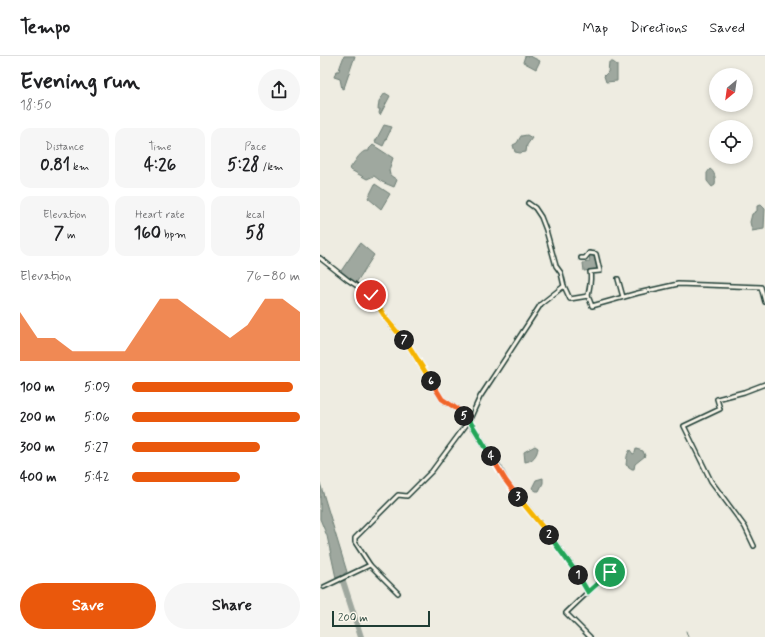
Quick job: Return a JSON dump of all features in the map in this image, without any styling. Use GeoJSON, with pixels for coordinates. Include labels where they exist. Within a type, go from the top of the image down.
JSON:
{"type":"FeatureCollection","features":[{"type":"Feature","properties":{"kind":"street"},"geometry":{"type":"LineString","coordinates":[[528,203],[535,208],[541,218],[556,266],[561,273],[564,286],[570,299],[588,296]]}},
{"type":"Feature","properties":{"kind":"street"},"geometry":{"type":"LineString","coordinates":[[581,258],[585,258],[588,254],[596,254],[600,271],[590,272],[592,278],[589,285],[588,296],[592,306],[678,284],[760,287],[765,302]]}},
{"type":"Feature","properties":{"kind":"street"},"geometry":{"type":"LineString","coordinates":[[320,258],[348,280],[371,295],[387,320],[409,346],[442,399],[457,409],[469,420],[506,481],[555,543],[588,592]]}},
{"type":"Feature","properties":{"kind":"street"},"geometry":{"type":"LineString","coordinates":[[618,279],[623,297]]}},
{"type":"Feature","properties":{"kind":"street"},"geometry":{"type":"LineString","coordinates":[[398,593],[370,565],[355,542],[355,538],[398,495],[407,496],[432,471],[469,420],[480,397],[541,304],[564,286]]}},
{"type":"Feature","properties":{"kind":"street"},"geometry":{"type":"LineString","coordinates":[[754,546],[744,527],[711,481],[684,426],[720,409],[717,399],[765,384]]}},
{"type":"Feature","properties":{"kind":"street"},"geometry":{"type":"LineString","coordinates":[[324,587],[370,565]]}},
{"type":"Feature","properties":{"kind":"street"},"geometry":{"type":"LineString","coordinates":[[590,637],[566,613],[610,572]]}},
{"type":"Feature","properties":{"kind":"shaded area"},"geometry":{"type":"Polygon","coordinates":[[[344,56],[355,56],[344,88],[342,89],[340,79],[334,77],[336,71],[339,71],[344,56]]]}},
{"type":"Feature","properties":{"kind":"shaded area"},"geometry":{"type":"Polygon","coordinates":[[[525,56],[530,56],[540,61],[536,69],[523,62],[525,56]]]}},
{"type":"Feature","properties":{"kind":"shaded area"},"geometry":{"type":"Polygon","coordinates":[[[609,62],[613,62],[617,65],[617,81],[606,82],[604,76],[608,72],[609,62]]]}},
{"type":"Feature","properties":{"kind":"shaded area"},"geometry":{"type":"Polygon","coordinates":[[[385,93],[390,96],[380,115],[380,109],[378,109],[379,101],[385,93]]]}},
{"type":"Feature","properties":{"kind":"shaded area"},"geometry":{"type":"Polygon","coordinates":[[[384,125],[392,127],[383,146],[375,142],[384,125]]]}},
{"type":"Feature","properties":{"kind":"shaded area"},"geometry":{"type":"Polygon","coordinates":[[[527,135],[532,138],[527,145],[526,152],[515,152],[513,145],[517,143],[521,136],[527,135]]]}},
{"type":"Feature","properties":{"kind":"shaded area"},"geometry":{"type":"Polygon","coordinates":[[[373,145],[393,158],[389,170],[390,175],[397,180],[394,187],[382,182],[374,176],[367,179],[349,169],[360,154],[365,151],[369,151],[373,145]]]}},
{"type":"Feature","properties":{"kind":"shaded area"},"geometry":{"type":"Polygon","coordinates":[[[710,169],[715,178],[715,185],[712,187],[707,181],[707,173],[710,169]]]}},
{"type":"Feature","properties":{"kind":"shaded area"},"geometry":{"type":"Polygon","coordinates":[[[375,184],[390,194],[381,209],[368,198],[375,184]]]}},
{"type":"Feature","properties":{"kind":"shaded area"},"geometry":{"type":"Polygon","coordinates":[[[761,205],[765,209],[764,229],[752,231],[750,222],[752,214],[757,211],[757,206],[761,205]]]}},
{"type":"Feature","properties":{"kind":"shaded area"},"geometry":{"type":"Polygon","coordinates":[[[360,243],[374,255],[356,283],[341,271],[360,243]]]}},
{"type":"Feature","properties":{"kind":"shaded area"},"geometry":{"type":"Polygon","coordinates":[[[590,255],[596,255],[598,269],[584,271],[583,263],[589,262],[590,255]]]}},
{"type":"Feature","properties":{"kind":"shaded area"},"geometry":{"type":"Polygon","coordinates":[[[535,446],[538,448],[536,455],[532,459],[525,462],[524,452],[535,446]]]}},
{"type":"Feature","properties":{"kind":"shaded area"},"geometry":{"type":"Polygon","coordinates":[[[636,449],[643,451],[645,456],[635,464],[634,469],[632,469],[626,465],[627,457],[630,450],[633,454],[635,453],[636,449]]]}},
{"type":"Feature","properties":{"kind":"shaded area"},"geometry":{"type":"Polygon","coordinates":[[[543,478],[543,483],[539,491],[532,488],[536,480],[543,478]]]}},
{"type":"Feature","properties":{"kind":"shaded area"},"geometry":{"type":"Polygon","coordinates":[[[320,483],[347,572],[336,578],[327,536],[320,519],[320,483]]]}},
{"type":"Feature","properties":{"kind":"waterway"},"geometry":{"type":"LineString","coordinates":[[339,569],[361,637]]}},
{"type":"Feature","properties":{"kind":"waterway"},"geometry":{"type":"LineString","coordinates":[[686,631],[688,637]]}},
{"type":"Feature","properties":{"kind":"route"},"geometry":{"type":"LineString","coordinates":[[371,295],[387,320],[409,346],[442,399],[457,409],[469,420],[506,481],[555,543],[579,576],[588,592],[610,572]]}}]}
